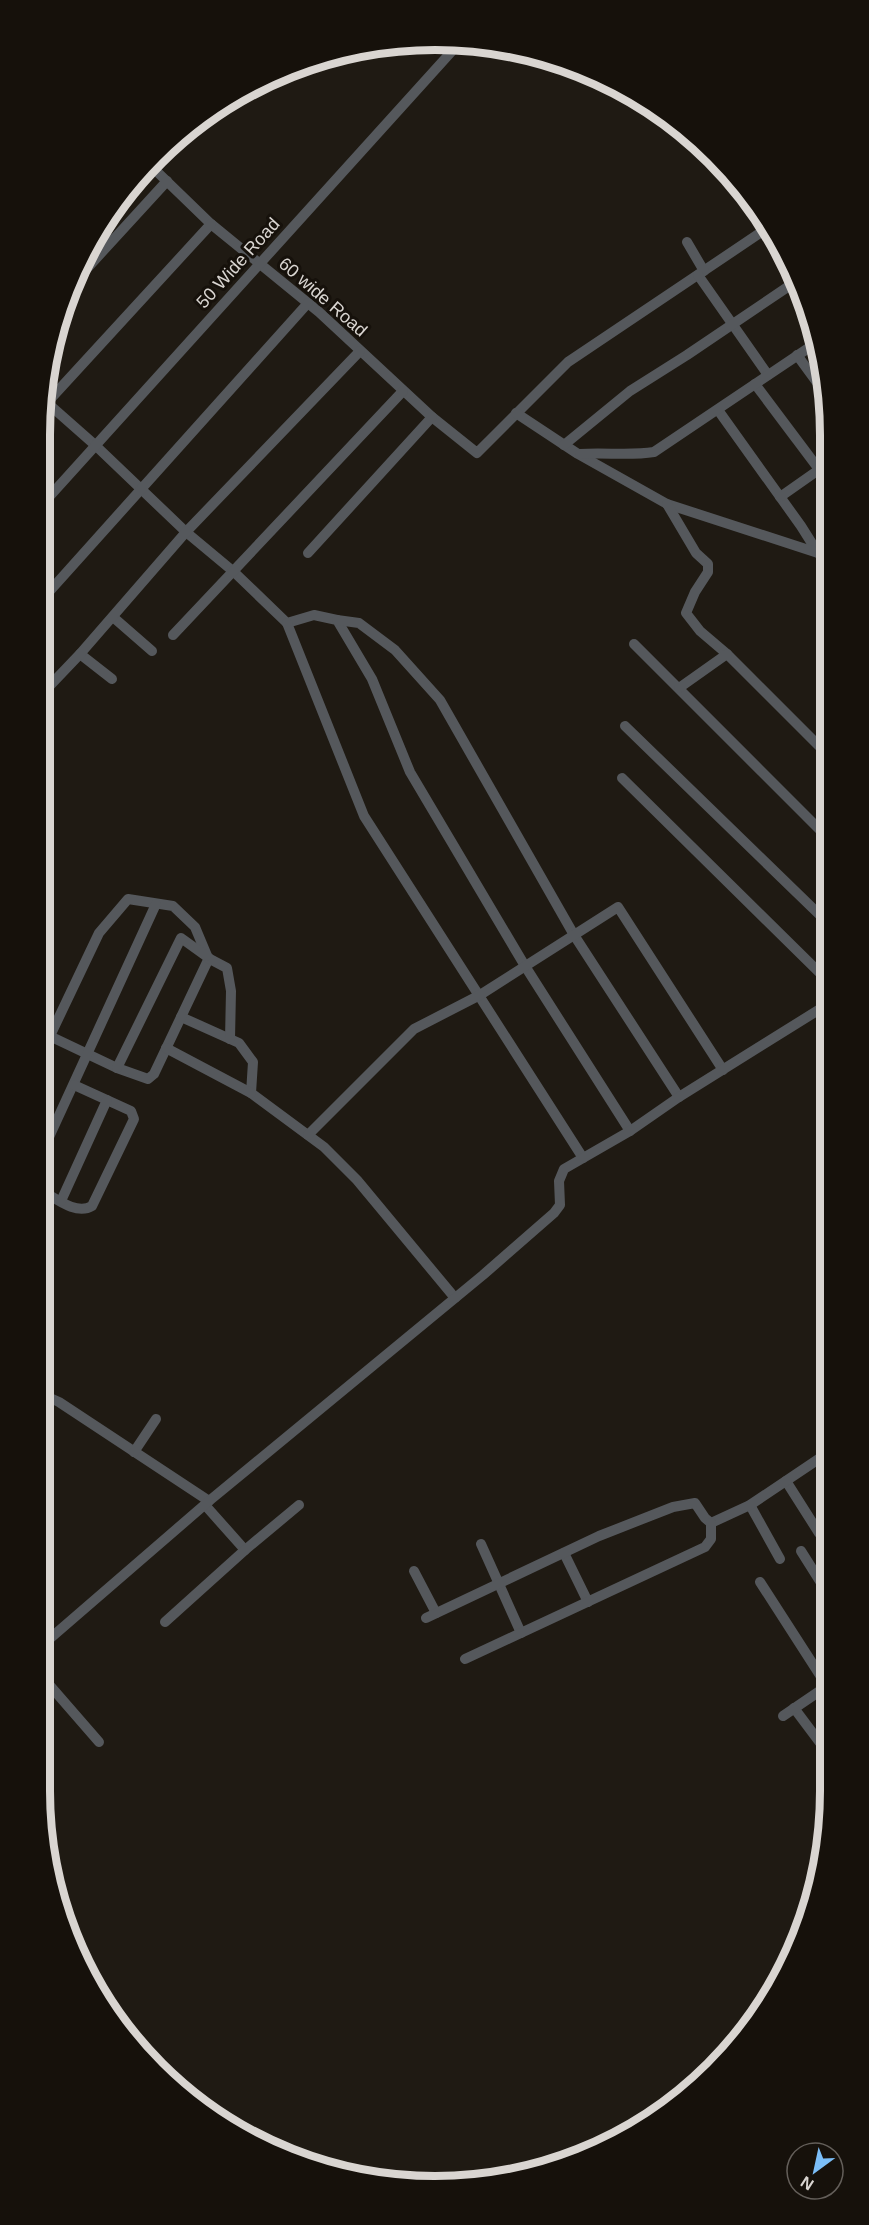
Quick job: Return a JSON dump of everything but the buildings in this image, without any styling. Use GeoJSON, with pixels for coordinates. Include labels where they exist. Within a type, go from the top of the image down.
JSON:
{"type":"FeatureCollection","features":[{"type":"Feature","properties":{"kind":"street","name":"50 Wide Road"},"geometry":{"type":"LineString","coordinates":[[50,496],[453,50]]}},
{"type":"Feature","properties":{"kind":"street","name":"60 wide Road"},"geometry":{"type":"LineString","coordinates":[[155,170],[211,224],[308,303],[432,417],[477,453],[516,413]]}},
{"type":"Feature","properties":{"kind":"street"},"geometry":{"type":"LineString","coordinates":[[87,268],[167,181]]}},
{"type":"Feature","properties":{"kind":"street"},"geometry":{"type":"LineString","coordinates":[[52,396],[211,224]]}},
{"type":"Feature","properties":{"kind":"street"},"geometry":{"type":"LineString","coordinates":[[762,232],[568,362],[516,413],[578,454],[667,504],[820,554]]}},
{"type":"Feature","properties":{"kind":"street"},"geometry":{"type":"LineString","coordinates":[[687,242],[701,273],[733,325],[768,375]]}},
{"type":"Feature","properties":{"kind":"street"},"geometry":{"type":"LineString","coordinates":[[564,445],[630,391],[790,286]]}},
{"type":"Feature","properties":{"kind":"street"},"geometry":{"type":"LineString","coordinates":[[50,590],[308,303]]}},
{"type":"Feature","properties":{"kind":"street"},"geometry":{"type":"LineString","coordinates":[[578,454],[608,452],[633,456],[654,452],[809,348]]}},
{"type":"Feature","properties":{"kind":"street"},"geometry":{"type":"LineString","coordinates":[[50,685],[186,532],[360,351]]}},
{"type":"Feature","properties":{"kind":"street"},"geometry":{"type":"LineString","coordinates":[[797,355],[815,380]]}},
{"type":"Feature","properties":{"kind":"street"},"geometry":{"type":"LineString","coordinates":[[755,384],[820,463]]}},
{"type":"Feature","properties":{"kind":"street"},"geometry":{"type":"LineString","coordinates":[[173,635],[403,391]]}},
{"type":"Feature","properties":{"kind":"street"},"geometry":{"type":"LineString","coordinates":[[50,409],[95,445],[186,532],[234,572],[287,623],[364,816],[583,1158]]}},
{"type":"Feature","properties":{"kind":"street"},"geometry":{"type":"LineString","coordinates":[[718,410],[820,551]]}},
{"type":"Feature","properties":{"kind":"street"},"geometry":{"type":"LineString","coordinates":[[308,553],[432,417]]}},
{"type":"Feature","properties":{"kind":"street"},"geometry":{"type":"LineString","coordinates":[[780,497],[820,469]]}},
{"type":"Feature","properties":{"kind":"street"},"geometry":{"type":"LineString","coordinates":[[667,504],[696,553],[708,564],[708,572],[695,592],[686,613],[700,631],[727,654],[820,747]]}},
{"type":"Feature","properties":{"kind":"street"},"geometry":{"type":"LineString","coordinates":[[287,623],[314,615],[359,623],[395,650],[440,700],[574,935],[679,1098]]}},
{"type":"Feature","properties":{"kind":"street"},"geometry":{"type":"LineString","coordinates":[[113,617],[152,651]]}},
{"type":"Feature","properties":{"kind":"street"},"geometry":{"type":"LineString","coordinates":[[337,620],[372,679],[410,772],[525,966],[630,1131]]}},
{"type":"Feature","properties":{"kind":"street"},"geometry":{"type":"LineString","coordinates":[[634,644],[820,830]]}},
{"type":"Feature","properties":{"kind":"street"},"geometry":{"type":"LineString","coordinates":[[80,654],[112,679]]}},
{"type":"Feature","properties":{"kind":"street"},"geometry":{"type":"LineString","coordinates":[[679,688],[727,654]]}},
{"type":"Feature","properties":{"kind":"street"},"geometry":{"type":"LineString","coordinates":[[626,726],[820,914]]}},
{"type":"Feature","properties":{"kind":"street"},"geometry":{"type":"LineString","coordinates":[[622,778],[820,973]]}},
{"type":"Feature","properties":{"kind":"street"},"geometry":{"type":"LineString","coordinates":[[50,1022],[99,933],[128,899],[173,906],[195,927],[208,958],[154,1074],[148,1079],[142,1079],[50,1036]]}},
{"type":"Feature","properties":{"kind":"street"},"geometry":{"type":"LineString","coordinates":[[50,1136],[156,903]]}},
{"type":"Feature","properties":{"kind":"street"},"geometry":{"type":"LineString","coordinates":[[308,1136],[414,1029],[480,995],[618,907],[723,1070]]}},
{"type":"Feature","properties":{"kind":"street"},"geometry":{"type":"LineString","coordinates":[[117,1068],[181,938],[208,958],[227,968],[231,991],[230,1039]]}},
{"type":"Feature","properties":{"kind":"street"},"geometry":{"type":"LineString","coordinates":[[50,1639],[207,1503],[554,1213],[560,1205],[559,1181],[564,1169],[630,1131],[820,1009]]}},
{"type":"Feature","properties":{"kind":"street"},"geometry":{"type":"LineString","coordinates":[[181,1017],[239,1043],[253,1062],[251,1093]]}},
{"type":"Feature","properties":{"kind":"street"},"geometry":{"type":"LineString","coordinates":[[166,1048],[251,1093],[324,1147],[357,1180],[455,1298]]}},
{"type":"Feature","properties":{"kind":"street"},"geometry":{"type":"LineString","coordinates":[[50,1195],[76,1209],[86,1210],[92,1206],[134,1119],[131,1111],[74,1085]]}},
{"type":"Feature","properties":{"kind":"street"},"geometry":{"type":"LineString","coordinates":[[61,1201],[107,1100]]}},
{"type":"Feature","properties":{"kind":"street"},"geometry":{"type":"LineString","coordinates":[[50,1398],[207,1503],[245,1550]]}},
{"type":"Feature","properties":{"kind":"street"},"geometry":{"type":"LineString","coordinates":[[134,1452],[156,1419]]}},
{"type":"Feature","properties":{"kind":"street"},"geometry":{"type":"LineString","coordinates":[[711,1523],[750,1505],[820,1458]]}},
{"type":"Feature","properties":{"kind":"street"},"geometry":{"type":"LineString","coordinates":[[786,1481],[819,1533]]}},
{"type":"Feature","properties":{"kind":"street"},"geometry":{"type":"LineString","coordinates":[[414,1571],[431,1616],[598,1536],[682,1504],[695,1503],[711,1523]]}},
{"type":"Feature","properties":{"kind":"street"},"geometry":{"type":"LineString","coordinates":[[165,1622],[245,1550],[300,1505]]}},
{"type":"Feature","properties":{"kind":"street"},"geometry":{"type":"LineString","coordinates":[[750,1505],[780,1559]]}},
{"type":"Feature","properties":{"kind":"street"},"geometry":{"type":"LineString","coordinates":[[465,1659],[705,1547],[711,1539],[711,1523]]}},
{"type":"Feature","properties":{"kind":"street"},"geometry":{"type":"LineString","coordinates":[[481,1544],[521,1633]]}},
{"type":"Feature","properties":{"kind":"street"},"geometry":{"type":"LineString","coordinates":[[801,1551],[820,1581]]}},
{"type":"Feature","properties":{"kind":"street"},"geometry":{"type":"LineString","coordinates":[[564,1553],[588,1602]]}},
{"type":"Feature","properties":{"kind":"street"},"geometry":{"type":"LineString","coordinates":[[760,1582],[820,1673]]}},
{"type":"Feature","properties":{"kind":"street"},"geometry":{"type":"LineString","coordinates":[[50,1686],[99,1742]]}},
{"type":"Feature","properties":{"kind":"street"},"geometry":{"type":"LineString","coordinates":[[783,1716],[820,1690]]}},
{"type":"Feature","properties":{"kind":"street"},"geometry":{"type":"LineString","coordinates":[[794,1708],[820,1743]]}}]}
